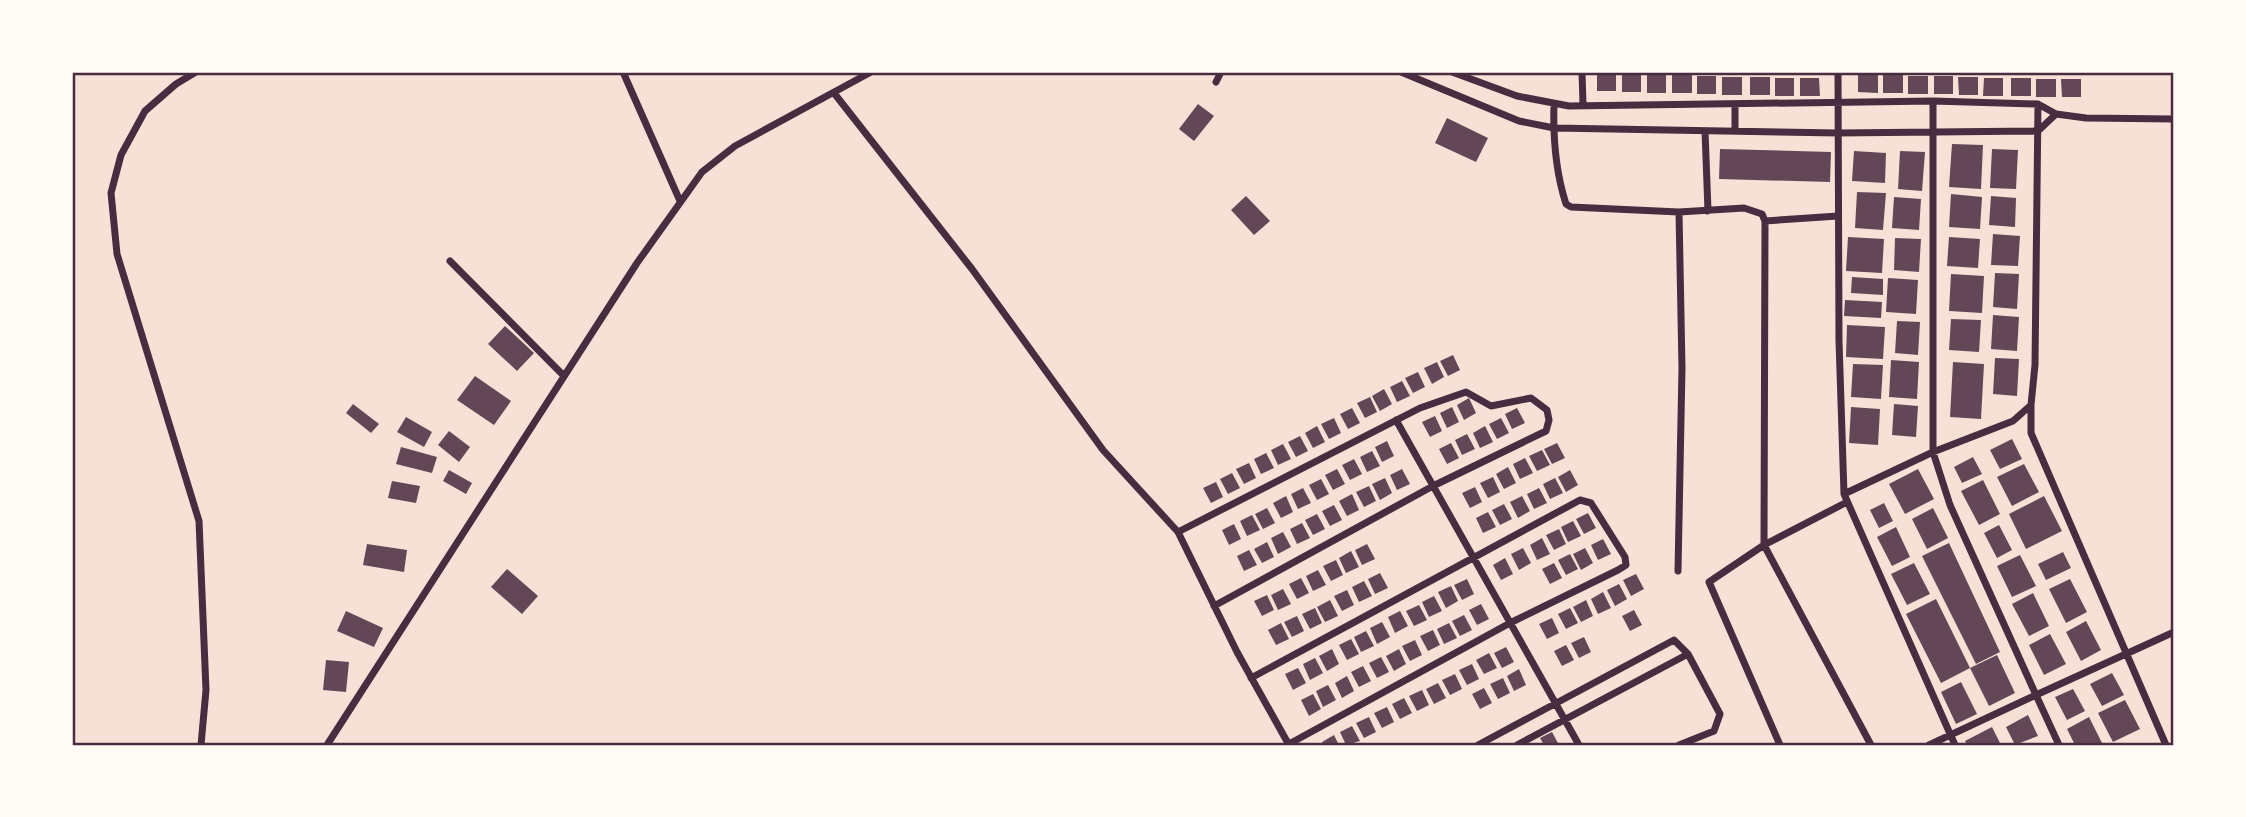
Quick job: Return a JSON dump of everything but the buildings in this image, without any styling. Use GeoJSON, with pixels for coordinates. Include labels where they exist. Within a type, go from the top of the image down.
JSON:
{"type":"FeatureCollection","features":[{"type":"Feature","properties":{"kind":"street"},"geometry":{"type":"LineString","coordinates":[[196,72],[176,84],[145,111],[121,155],[111,193],[117,254],[199,521],[206,690],[201,745]]}},
{"type":"Feature","properties":{"kind":"street"},"geometry":{"type":"LineString","coordinates":[[623,72],[680,201]]}},
{"type":"Feature","properties":{"kind":"street"},"geometry":{"type":"LineString","coordinates":[[327,745],[564,376],[702,172],[735,146],[871,72]]}},
{"type":"Feature","properties":{"kind":"street"},"geometry":{"type":"LineString","coordinates":[[1216,82],[1221,72]]}},
{"type":"Feature","properties":{"kind":"street"},"geometry":{"type":"LineString","coordinates":[[1401,72],[1519,121],[1554,128],[1838,133],[2038,131],[2056,114]]}},
{"type":"Feature","properties":{"kind":"street"},"geometry":{"type":"LineString","coordinates":[[1452,72],[1517,96],[1554,104],[1933,101],[2038,104],[2056,114],[2086,118],[2174,119]]}},
{"type":"Feature","properties":{"kind":"street"},"geometry":{"type":"LineString","coordinates":[[1581,72],[1583,104]]}},
{"type":"Feature","properties":{"kind":"street"},"geometry":{"type":"LineString","coordinates":[[1839,72],[1838,216],[1845,498],[1955,745]]}},
{"type":"Feature","properties":{"kind":"street"},"geometry":{"type":"LineString","coordinates":[[834,93],[972,269],[1103,450],[1178,532],[1251,678],[1289,745],[1510,623],[1618,570],[1626,565],[1625,557],[1586,499],[1473,556],[1251,678]]}},
{"type":"Feature","properties":{"kind":"street"},"geometry":{"type":"LineString","coordinates":[[1933,101],[1933,452],[1950,505],[2059,745]]}},
{"type":"Feature","properties":{"kind":"street"},"geometry":{"type":"LineString","coordinates":[[1554,104],[1554,128],[1566,204],[1577,209],[1679,212],[1744,208],[1762,214],[1765,221],[1763,545],[1871,745]]}},
{"type":"Feature","properties":{"kind":"street"},"geometry":{"type":"LineString","coordinates":[[1735,104],[1735,131]]}},
{"type":"Feature","properties":{"kind":"street"},"geometry":{"type":"LineString","coordinates":[[2038,104],[2035,365],[2031,433],[2166,745]]}},
{"type":"Feature","properties":{"kind":"street"},"geometry":{"type":"LineString","coordinates":[[1705,131],[1708,211]]}},
{"type":"Feature","properties":{"kind":"street"},"geometry":{"type":"LineString","coordinates":[[1678,571],[1682,368],[1679,212]]}},
{"type":"Feature","properties":{"kind":"street"},"geometry":{"type":"LineString","coordinates":[[1765,221],[1838,216]]}},
{"type":"Feature","properties":{"kind":"street"},"geometry":{"type":"LineString","coordinates":[[450,261],[564,376]]}},
{"type":"Feature","properties":{"kind":"street"},"geometry":{"type":"LineString","coordinates":[[1178,532],[1420,408],[1466,392],[1491,406],[1531,398],[1547,410],[1549,420],[1546,430],[1433,486],[1214,606]]}},
{"type":"Feature","properties":{"kind":"street"},"geometry":{"type":"LineString","coordinates":[[1780,745],[1709,582],[1763,545],[1845,498],[1933,452],[2013,421],[2031,405]]}},
{"type":"Feature","properties":{"kind":"street"},"geometry":{"type":"LineString","coordinates":[[1396,421],[1579,745]]}},
{"type":"Feature","properties":{"kind":"street"},"geometry":{"type":"LineString","coordinates":[[1929,745],[2174,632]]}},
{"type":"Feature","properties":{"kind":"street"},"geometry":{"type":"LineString","coordinates":[[1479,745],[1674,640],[1688,654],[1720,714],[1714,730],[1679,745]]}},
{"type":"Feature","properties":{"kind":"street"},"geometry":{"type":"LineString","coordinates":[[1517,745],[1566,722],[1688,654]]}}]}
